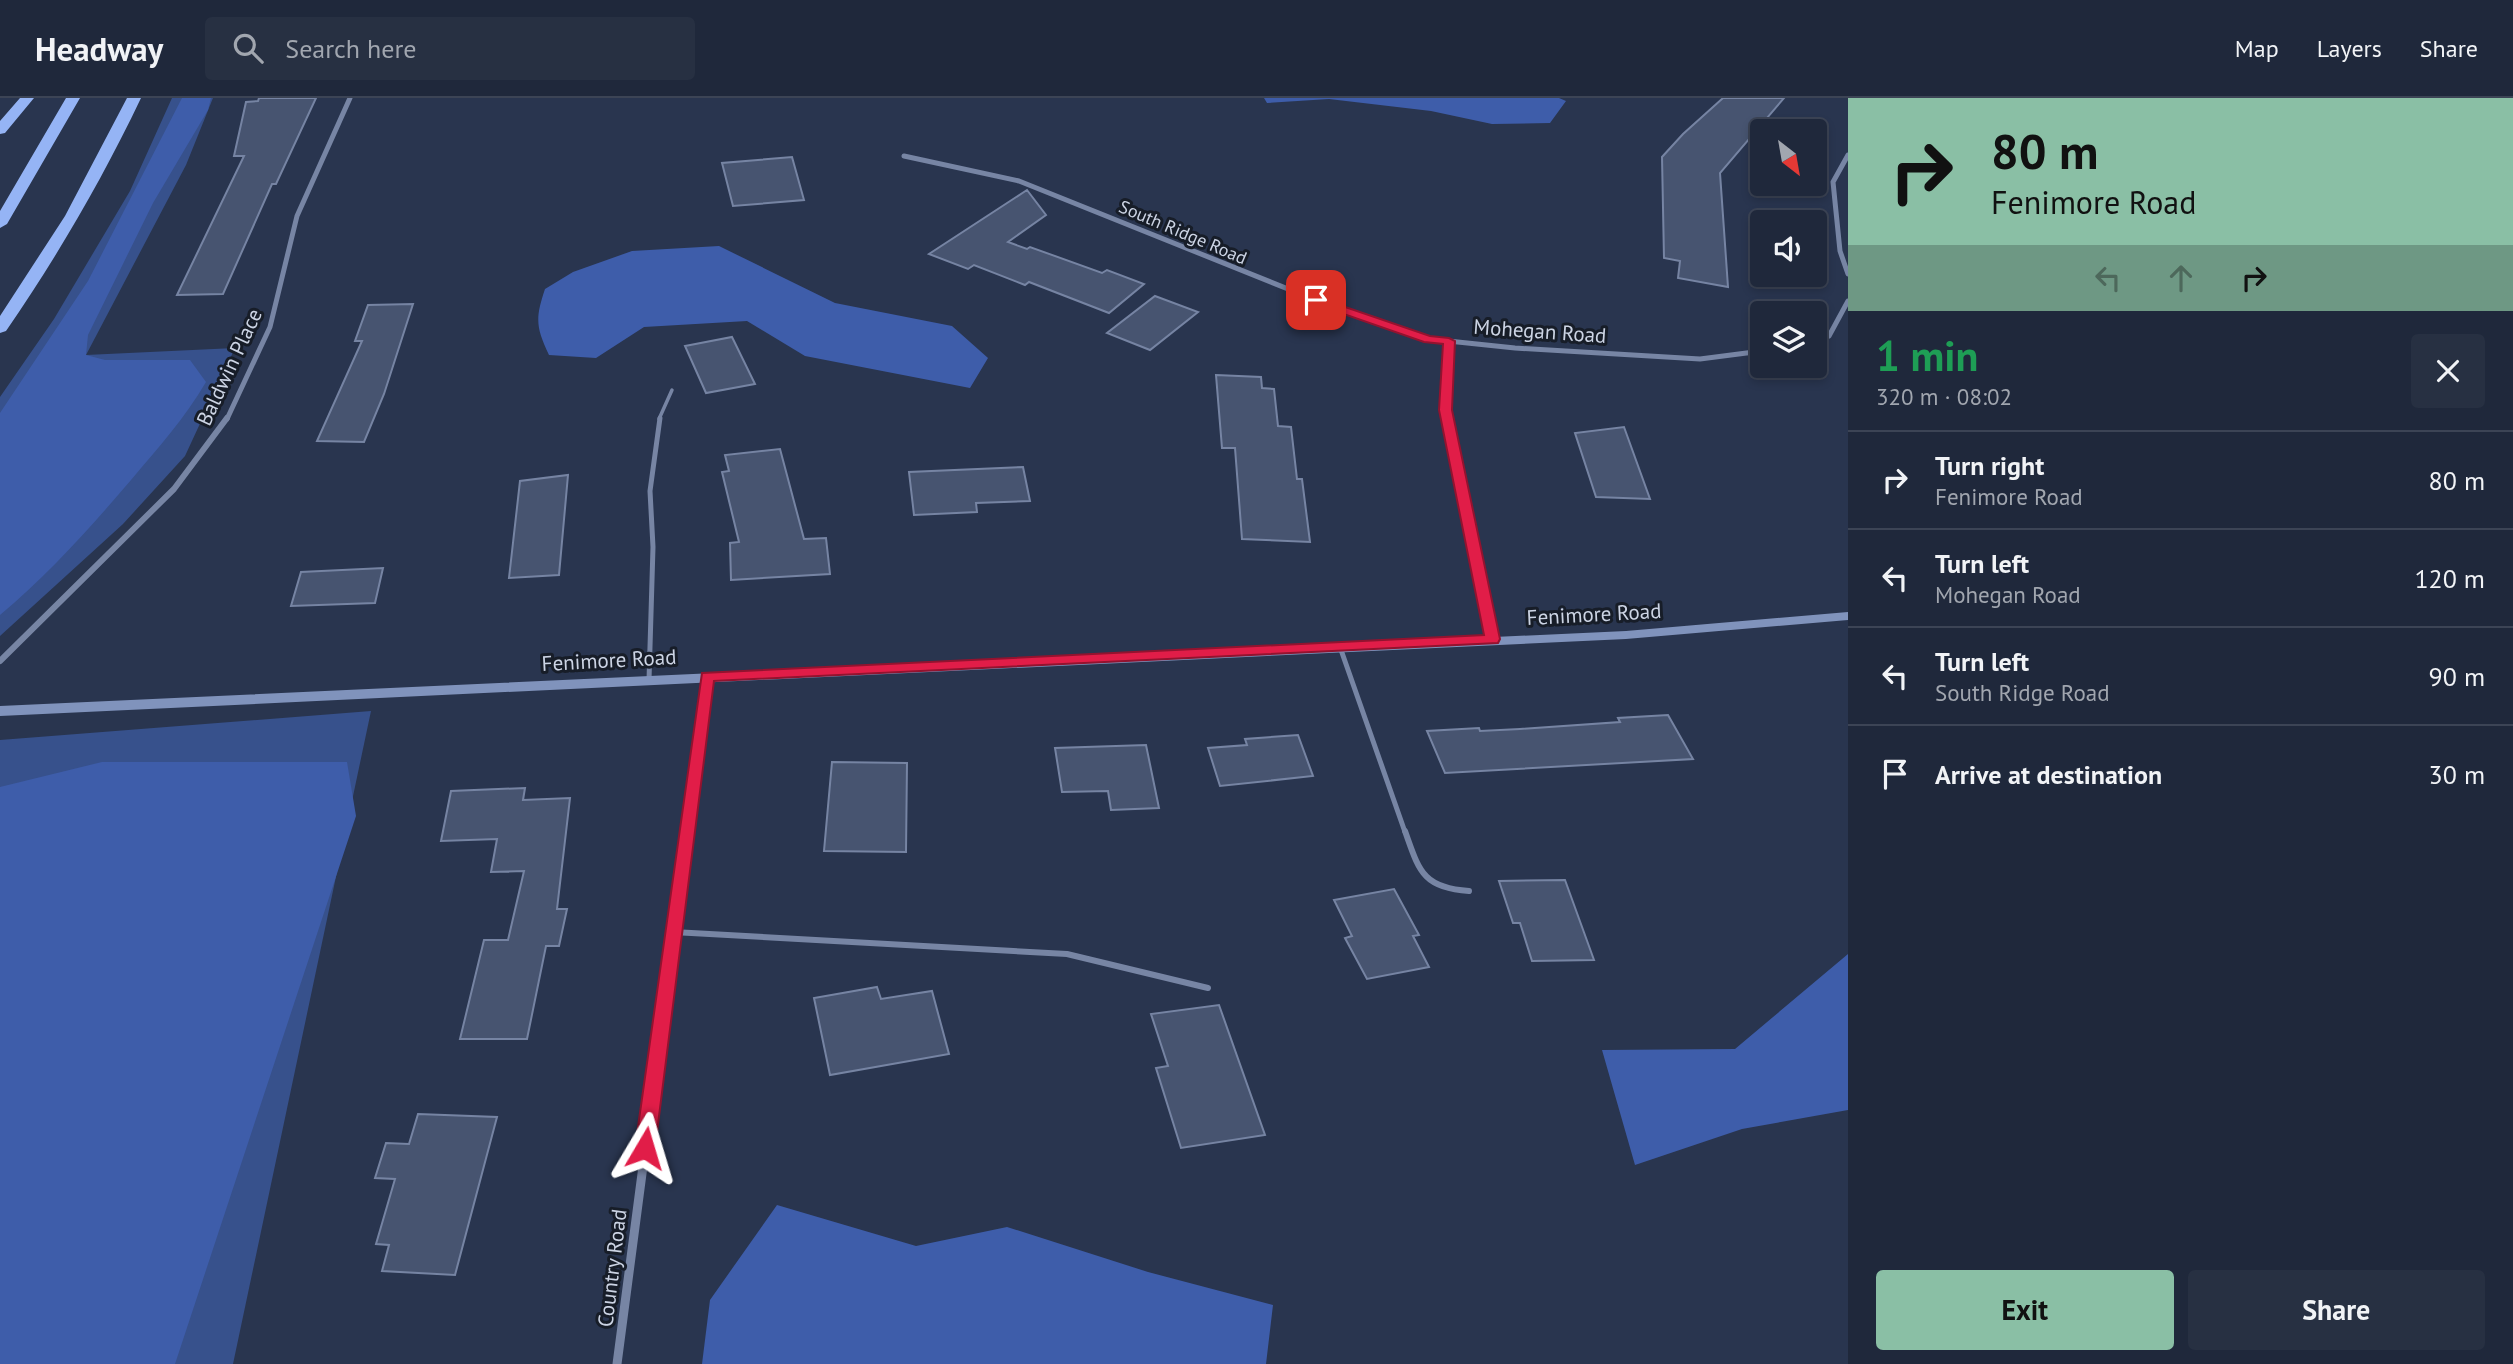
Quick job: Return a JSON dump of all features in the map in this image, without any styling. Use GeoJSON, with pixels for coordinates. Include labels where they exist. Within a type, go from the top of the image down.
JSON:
{"type":"FeatureCollection","features":[{"type":"Feature","properties":{"kind":"highway"},"geometry":{"type":"LineString","coordinates":[[0,130],[27,98]]}},
{"type":"Feature","properties":{"kind":"highway"},"geometry":{"type":"LineString","coordinates":[[0,224],[73,98]]}},
{"type":"Feature","properties":{"kind":"highway"},"geometry":{"type":"LineString","coordinates":[[0,328],[67,225],[134,98]]}},
{"type":"Feature","properties":{"kind":"street","name":"Baldwin Place"},"geometry":{"type":"LineString","coordinates":[[0,661],[174,489],[224,425],[270,327],[297,216],[350,98]]}},
{"type":"Feature","properties":{"kind":"street"},"geometry":{"type":"LineString","coordinates":[[1848,155],[1833,182],[1840,251],[1848,274]]}},
{"type":"Feature","properties":{"kind":"street","name":"South Ridge Road"},"geometry":{"type":"LineString","coordinates":[[904,156],[1019,181],[1338,309],[1429,339],[1449,341]]}},
{"type":"Feature","properties":{"kind":"street"},"geometry":{"type":"LineString","coordinates":[[1827,337],[1848,301]]}},
{"type":"Feature","properties":{"kind":"street","name":"Mohegan Road"},"geometry":{"type":"LineString","coordinates":[[1493,639],[1445,410],[1449,341],[1700,359],[1750,353]]}},
{"type":"Feature","properties":{"kind":"street","name":"Fenimore Road"},"geometry":{"type":"LineString","coordinates":[[0,711],[1493,639],[1626,635],[1848,616]]}},
{"type":"Feature","properties":{"kind":"street","name":"Country Road"},"geometry":{"type":"LineString","coordinates":[[617,1364],[707,677]]}},
{"type":"Feature","properties":{"kind":"lane"},"geometry":{"type":"LineString","coordinates":[[649,680],[653,547],[650,491],[657,424],[672,390]]}},
{"type":"Feature","properties":{"kind":"lane"},"geometry":{"type":"LineString","coordinates":[[1340,647],[1419,871],[1443,890],[1469,891]]}},
{"type":"Feature","properties":{"kind":"lane"},"geometry":{"type":"LineString","coordinates":[[673,932],[1067,954],[1208,988]]}},
{"type":"Feature","properties":{"kind":"shaded area"},"geometry":{"type":"Polygon","coordinates":[[[172,98],[213,98],[186,165],[86,355],[235,348],[185,456],[123,524],[0,636],[0,397],[54,319],[130,191],[172,98]]]}},
{"type":"Feature","properties":{"kind":"shaded area"},"geometry":{"type":"Polygon","coordinates":[[[182,98],[211,98],[208,110],[153,203],[88,335],[86,355],[105,360],[190,360],[206,382],[171,432],[100,516],[52,567],[0,615],[0,413],[88,281],[182,98]]]}},
{"type":"Feature","properties":{"kind":"shaded area"},"geometry":{"type":"Polygon","coordinates":[[[1264,98],[1559,98],[1566,101],[1550,123],[1492,124],[1431,111],[1329,99],[1267,103],[1264,98]]]}},
{"type":"Feature","properties":{"kind":"shaded area"},"geometry":{"type":"Polygon","coordinates":[[[719,246],[835,303],[952,326],[988,358],[970,388],[805,356],[747,321],[644,327],[596,358],[549,355],[538,323],[545,289],[573,272],[632,251],[719,246]]]}},
{"type":"Feature","properties":{"kind":"shaded area"},"geometry":{"type":"Polygon","coordinates":[[[371,711],[233,1364],[0,1364],[0,740],[371,711]]]}},
{"type":"Feature","properties":{"kind":"shaded area"},"geometry":{"type":"Polygon","coordinates":[[[102,762],[347,762],[356,816],[175,1364],[0,1364],[0,787],[102,762]]]}},
{"type":"Feature","properties":{"kind":"shaded area"},"geometry":{"type":"Polygon","coordinates":[[[1848,954],[1848,1110],[1742,1129],[1635,1165],[1602,1050],[1735,1049],[1848,954]]]}},
{"type":"Feature","properties":{"kind":"shaded area"},"geometry":{"type":"Polygon","coordinates":[[[777,1205],[916,1246],[1007,1227],[1148,1272],[1273,1305],[1266,1364],[702,1364],[710,1300],[777,1205]]]}},
{"type":"Feature","properties":{"kind":"building"},"geometry":{"type":"Polygon","coordinates":[[[259,98],[316,98],[276,184],[272,184],[223,294],[177,295],[244,156],[234,156],[246,102],[258,101],[259,98]]]}},
{"type":"Feature","properties":{"kind":"building"},"geometry":{"type":"Polygon","coordinates":[[[1723,98],[1784,98],[1766,119],[1750,119],[1750,138],[1720,173],[1728,287],[1678,278],[1680,261],[1664,258],[1662,157],[1723,98]]]}},
{"type":"Feature","properties":{"kind":"building"},"geometry":{"type":"Polygon","coordinates":[[[792,157],[804,200],[733,206],[722,163],[792,157]]]}},
{"type":"Feature","properties":{"kind":"building"},"geometry":{"type":"Polygon","coordinates":[[[1027,190],[1046,215],[1008,242],[1027,249],[1030,247],[1102,273],[1107,270],[1144,284],[1109,313],[1029,282],[1025,285],[974,265],[968,269],[929,254],[1027,190]]]}},
{"type":"Feature","properties":{"kind":"building"},"geometry":{"type":"Polygon","coordinates":[[[1155,296],[1198,312],[1150,350],[1107,333],[1155,296]]]}},
{"type":"Feature","properties":{"kind":"building"},"geometry":{"type":"Polygon","coordinates":[[[413,304],[384,394],[364,442],[317,441],[362,341],[355,341],[368,305],[413,304]]]}},
{"type":"Feature","properties":{"kind":"building"},"geometry":{"type":"Polygon","coordinates":[[[732,337],[755,384],[706,393],[685,346],[732,337]]]}},
{"type":"Feature","properties":{"kind":"building"},"geometry":{"type":"Polygon","coordinates":[[[1216,375],[1261,377],[1262,388],[1274,389],[1278,426],[1291,427],[1297,479],[1302,479],[1310,542],[1242,539],[1235,448],[1222,448],[1216,375]]]}},
{"type":"Feature","properties":{"kind":"building"},"geometry":{"type":"Polygon","coordinates":[[[1624,427],[1650,499],[1596,497],[1575,433],[1624,427]]]}},
{"type":"Feature","properties":{"kind":"building"},"geometry":{"type":"Polygon","coordinates":[[[780,449],[804,539],[826,538],[830,574],[731,580],[730,543],[739,542],[722,472],[729,471],[725,455],[780,449]]]}},
{"type":"Feature","properties":{"kind":"building"},"geometry":{"type":"Polygon","coordinates":[[[1023,467],[1030,501],[976,503],[977,512],[914,515],[909,472],[1023,467]]]}},
{"type":"Feature","properties":{"kind":"building"},"geometry":{"type":"Polygon","coordinates":[[[568,475],[559,575],[509,578],[520,481],[568,475]]]}},
{"type":"Feature","properties":{"kind":"building"},"geometry":{"type":"Polygon","coordinates":[[[383,568],[375,603],[291,606],[301,572],[383,568]]]}},
{"type":"Feature","properties":{"kind":"building"},"geometry":{"type":"Polygon","coordinates":[[[1668,715],[1693,759],[1445,773],[1427,731],[1520,729],[1620,722],[1618,718],[1668,715]]]}},
{"type":"Feature","properties":{"kind":"building"},"geometry":{"type":"Polygon","coordinates":[[[1298,735],[1313,776],[1220,786],[1208,748],[1247,745],[1245,739],[1298,735]]]}},
{"type":"Feature","properties":{"kind":"building"},"geometry":{"type":"Polygon","coordinates":[[[1146,745],[1159,808],[1111,810],[1108,791],[1062,792],[1055,748],[1146,745]]]}},
{"type":"Feature","properties":{"kind":"building"},"geometry":{"type":"Polygon","coordinates":[[[832,762],[907,763],[906,852],[824,851],[832,762]]]}},
{"type":"Feature","properties":{"kind":"building"},"geometry":{"type":"Polygon","coordinates":[[[525,788],[523,800],[570,798],[557,909],[567,909],[559,946],[546,946],[527,1039],[460,1039],[484,940],[508,940],[524,871],[491,872],[497,839],[441,841],[451,791],[525,788]]]}},
{"type":"Feature","properties":{"kind":"building"},"geometry":{"type":"Polygon","coordinates":[[[1565,880],[1594,960],[1532,961],[1520,923],[1513,923],[1499,881],[1565,880]]]}},
{"type":"Feature","properties":{"kind":"building"},"geometry":{"type":"Polygon","coordinates":[[[1394,889],[1419,935],[1413,936],[1429,967],[1367,979],[1345,938],[1352,936],[1334,900],[1394,889]]]}},
{"type":"Feature","properties":{"kind":"building"},"geometry":{"type":"Polygon","coordinates":[[[877,987],[881,999],[932,991],[949,1054],[830,1075],[814,998],[877,987]]]}},
{"type":"Feature","properties":{"kind":"building"},"geometry":{"type":"Polygon","coordinates":[[[1219,1005],[1265,1135],[1181,1148],[1156,1068],[1168,1066],[1151,1014],[1219,1005]]]}},
{"type":"Feature","properties":{"kind":"building"},"geometry":{"type":"Polygon","coordinates":[[[418,1114],[497,1117],[455,1275],[382,1271],[389,1245],[376,1244],[395,1179],[375,1178],[386,1143],[409,1144],[418,1114]]]}},
{"type":"Feature","properties":{"kind":"route"},"geometry":{"type":"LineString","coordinates":[[645,1148],[707,677],[1493,639],[1445,410],[1449,341],[1429,339],[1316,300]]}}]}
